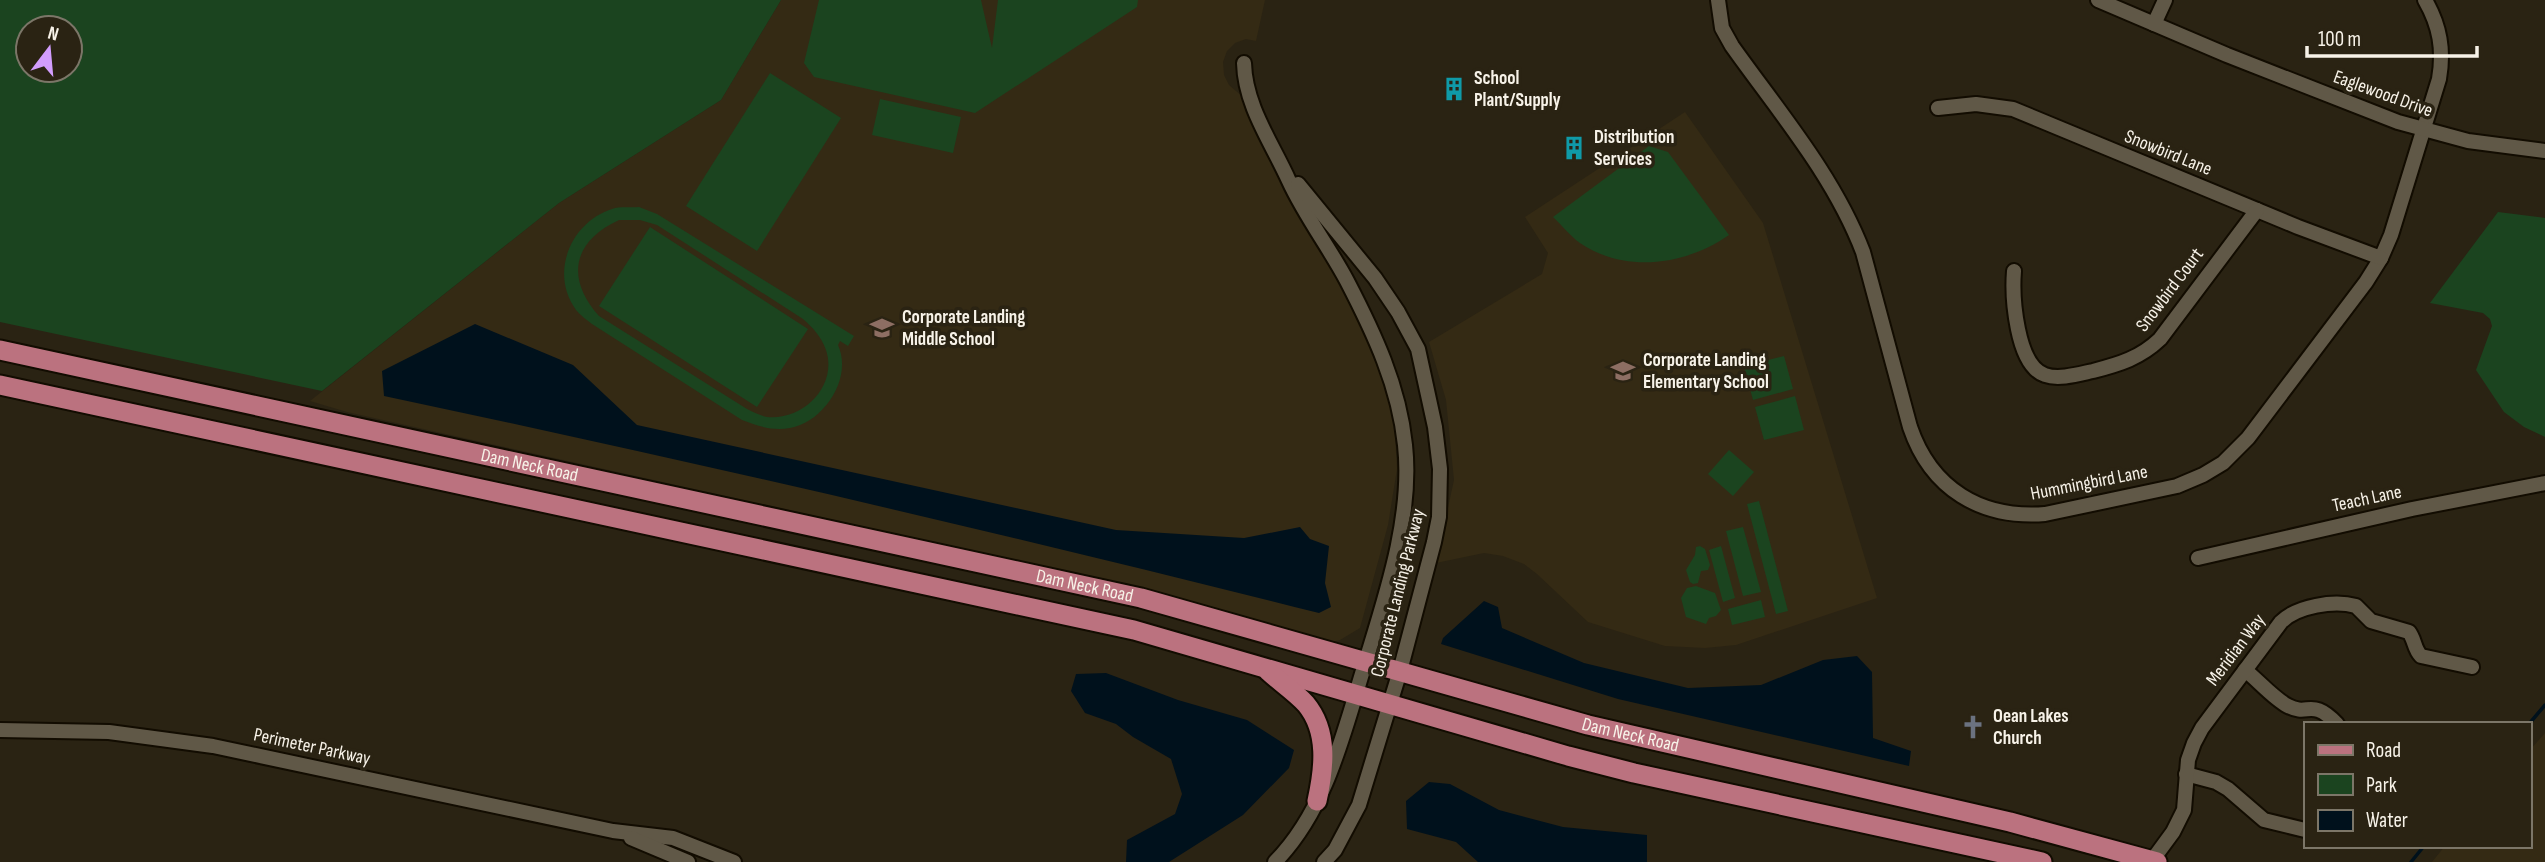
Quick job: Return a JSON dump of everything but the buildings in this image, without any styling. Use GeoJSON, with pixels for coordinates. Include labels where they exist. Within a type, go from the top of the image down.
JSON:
{"type":"FeatureCollection","features":[{"type":"Feature","properties":{"kind":"main road","name":"Dam Neck Road"},"geometry":{"type":"LineString","coordinates":[[0,350],[1141,598],[1647,740],[2010,822],[2153,862]]}},
{"type":"Feature","properties":{"kind":"main road","name":"Dam Neck Road"},"geometry":{"type":"LineString","coordinates":[[0,385],[1134,630],[1634,773],[2042,862]]}},
{"type":"Feature","properties":{"kind":"main road"},"geometry":{"type":"LineString","coordinates":[[1265,668],[1306,705],[1318,726],[1324,757],[1317,801]]}},
{"type":"Feature","properties":{"kind":"street","name":"Hummingbird Lane"},"geometry":{"type":"LineString","coordinates":[[1718,0],[1722,29],[1732,46],[1826,178],[1853,226],[1863,252],[1910,426],[1920,450],[1950,488],[1975,503],[2009,514],[2045,514],[2177,486],[2223,463],[2248,438],[2366,282],[2381,258],[2391,234],[2439,79],[2442,48],[2436,23],[2425,0]]}},
{"type":"Feature","properties":{"kind":"street","name":"Eaglewood Drive"},"geometry":{"type":"LineString","coordinates":[[2098,0],[2361,108],[2424,130],[2468,141],[2545,151]]}},
{"type":"Feature","properties":{"kind":"street"},"geometry":{"type":"LineString","coordinates":[[2154,23],[2165,0]]}},
{"type":"Feature","properties":{"kind":"street","name":"Corporate Landing Parkway"},"geometry":{"type":"LineString","coordinates":[[1244,63],[1244,75],[1254,110],[1297,197],[1346,281],[1378,344],[1394,389],[1405,447],[1402,514],[1397,551],[1356,694],[1336,756],[1317,801],[1297,837],[1275,862]]}},
{"type":"Feature","properties":{"kind":"street","name":"Snowbird Lane"},"geometry":{"type":"LineString","coordinates":[[1938,108],[1976,104],[2013,109],[2381,258]]}},
{"type":"Feature","properties":{"kind":"street","name":"Corporate Landing Parkway"},"geometry":{"type":"LineString","coordinates":[[1278,156],[1392,303],[1418,349],[1440,469],[1439,517],[1400,671],[1359,805],[1335,850],[1324,862]]}},
{"type":"Feature","properties":{"kind":"street","name":"Snowbird Court"},"geometry":{"type":"LineString","coordinates":[[2014,271],[2013,298],[2016,317],[2024,352],[2036,369],[2045,376],[2071,376],[2123,363],[2140,356],[2160,339],[2257,210]]}},
{"type":"Feature","properties":{"kind":"street","name":"Teach Lane"},"geometry":{"type":"LineString","coordinates":[[2198,558],[2400,512],[2545,483]]}},
{"type":"Feature","properties":{"kind":"street","name":"Meridian Way"},"geometry":{"type":"LineString","coordinates":[[2153,862],[2173,832],[2183,810],[2188,760],[2202,728],[2281,622],[2296,610],[2351,605],[2361,610],[2371,621],[2409,632],[2421,656],[2472,667]]}},
{"type":"Feature","properties":{"kind":"street"},"geometry":{"type":"LineString","coordinates":[[2245,670],[2286,705],[2323,710],[2335,722]]}},
{"type":"Feature","properties":{"kind":"street","name":"Perimeter Parkway"},"geometry":{"type":"LineString","coordinates":[[0,730],[109,732],[213,746],[613,831],[673,838],[734,862]]}},
{"type":"Feature","properties":{"kind":"street"},"geometry":{"type":"LineString","coordinates":[[2186,774],[2216,782],[2228,789],[2264,820],[2304,830]]}},
{"type":"Feature","properties":{"kind":"street","name":"Perimeter Parkway"},"geometry":{"type":"LineString","coordinates":[[613,831],[688,862]]}},
{"type":"Feature","properties":{"kind":"shaded area","name":"Corporate Landing Middle School"},"geometry":{"type":"Polygon","coordinates":[[[781,0],[1265,0],[1256,41],[1246,39],[1235,43],[1227,51],[1223,62],[1224,75],[1229,85],[1243,97],[1355,310],[1393,404],[1397,469],[1388,525],[1360,628],[1340,640],[1331,642],[1163,593],[347,412],[310,401],[559,203],[721,100],[781,0]]]}},
{"type":"Feature","properties":{"kind":"shaded area","name":"Corporate Landing Elementary School"},"geometry":{"type":"Polygon","coordinates":[[[1685,112],[1763,223],[1877,598],[1736,645],[1705,648],[1665,646],[1588,622],[1537,574],[1524,564],[1503,556],[1484,553],[1436,563],[1454,480],[1446,400],[1429,342],[1542,274],[1548,253],[1525,217],[1685,112]]]}},
{"type":"Feature","properties":{"kind":"shaded area"},"geometry":{"type":"Polygon","coordinates":[[[2545,733],[2545,862],[2432,862],[2443,848],[2531,848],[2531,749],[2545,733]]]}},
{"type":"Feature","properties":{"kind":"green space"},"geometry":{"type":"Polygon","coordinates":[[[0,0],[781,0],[721,100],[559,203],[322,391],[0,322],[0,0]]]}},
{"type":"Feature","properties":{"kind":"green space"},"geometry":{"type":"Polygon","coordinates":[[[819,0],[981,0],[992,48],[998,0],[1138,0],[1137,7],[975,113],[814,77],[804,63],[819,0]]]}},
{"type":"Feature","properties":{"kind":"green space"},"geometry":{"type":"Polygon","coordinates":[[[770,73],[841,118],[757,251],[686,206],[770,73]]]}},
{"type":"Feature","properties":{"kind":"green space"},"geometry":{"type":"Polygon","coordinates":[[[880,99],[961,117],[953,153],[872,135],[880,99]]]}},
{"type":"Feature","properties":{"kind":"green space"},"geometry":{"type":"Polygon","coordinates":[[[1649,146],[1668,152],[1729,235],[1694,253],[1675,259],[1636,262],[1598,253],[1576,240],[1553,217],[1649,146]]]}},
{"type":"Feature","properties":{"kind":"green space"},"geometry":{"type":"Polygon","coordinates":[[[639,207],[657,214],[854,336],[848,346],[840,341],[838,345],[842,371],[838,384],[824,408],[814,417],[802,424],[783,429],[742,420],[592,324],[576,310],[568,296],[564,280],[568,250],[575,237],[585,225],[615,208],[639,207]],[[619,220],[592,239],[583,250],[578,274],[581,288],[599,316],[760,415],[780,417],[805,407],[822,388],[827,376],[826,350],[819,336],[803,319],[657,225],[640,220],[619,220]]]}},
{"type":"Feature","properties":{"kind":"green space"},"geometry":{"type":"Polygon","coordinates":[[[2498,212],[2545,218],[2545,437],[2524,427],[2504,412],[2476,370],[2492,326],[2490,319],[2483,313],[2430,303],[2498,212]]]}},
{"type":"Feature","properties":{"kind":"green space"},"geometry":{"type":"Polygon","coordinates":[[[650,227],[808,329],[757,407],[599,306],[650,227]]]}},
{"type":"Feature","properties":{"kind":"green space"},"geometry":{"type":"Polygon","coordinates":[[[1784,356],[1793,389],[1753,400],[1744,366],[1784,356]]]}},
{"type":"Feature","properties":{"kind":"green space"},"geometry":{"type":"Polygon","coordinates":[[[1795,396],[1804,430],[1764,440],[1755,407],[1795,396]]]}},
{"type":"Feature","properties":{"kind":"green space"},"geometry":{"type":"Polygon","coordinates":[[[1729,450],[1754,472],[1733,496],[1708,474],[1729,450]]]}},
{"type":"Feature","properties":{"kind":"green space"},"geometry":{"type":"Polygon","coordinates":[[[1759,501],[1788,611],[1776,614],[1747,504],[1759,501]]]}},
{"type":"Feature","properties":{"kind":"green space"},"geometry":{"type":"Polygon","coordinates":[[[1743,527],[1761,592],[1743,596],[1726,531],[1743,527]]]}},
{"type":"Feature","properties":{"kind":"green space"},"geometry":{"type":"Polygon","coordinates":[[[1721,546],[1735,598],[1723,602],[1709,550],[1721,546]]]}},
{"type":"Feature","properties":{"kind":"green space"},"geometry":{"type":"Polygon","coordinates":[[[1696,547],[1705,549],[1710,565],[1708,570],[1701,571],[1698,583],[1693,584],[1686,570],[1695,555],[1696,547]]]}},
{"type":"Feature","properties":{"kind":"green space"},"geometry":{"type":"Polygon","coordinates":[[[1696,586],[1715,593],[1721,610],[1716,616],[1709,618],[1706,624],[1686,617],[1681,598],[1687,588],[1696,586]]]}},
{"type":"Feature","properties":{"kind":"green space"},"geometry":{"type":"Polygon","coordinates":[[[1761,600],[1765,617],[1732,625],[1728,609],[1761,600]]]}},
{"type":"Feature","properties":{"kind":"water"},"geometry":{"type":"Polygon","coordinates":[[[475,324],[573,365],[637,425],[1116,530],[1244,538],[1300,527],[1310,539],[1329,546],[1325,583],[1331,607],[1319,613],[853,500],[384,396],[382,371],[475,324]]]}},
{"type":"Feature","properties":{"kind":"water"},"geometry":{"type":"Polygon","coordinates":[[[1484,601],[1498,607],[1502,628],[1584,663],[1688,688],[1761,685],[1823,660],[1857,656],[1872,672],[1873,738],[1911,751],[1909,766],[1618,699],[1441,644],[1443,638],[1484,601]]]}},
{"type":"Feature","properties":{"kind":"water"},"geometry":{"type":"Polygon","coordinates":[[[1106,673],[1178,700],[1247,720],[1294,750],[1289,768],[1243,815],[1169,862],[1126,862],[1127,840],[1175,814],[1182,794],[1171,759],[1116,724],[1085,713],[1071,691],[1076,674],[1106,673]]]}},
{"type":"Feature","properties":{"kind":"water"},"geometry":{"type":"Polygon","coordinates":[[[1429,782],[1450,784],[1499,810],[1563,827],[1647,835],[1647,862],[1478,862],[1456,842],[1407,829],[1406,801],[1429,782]]]}},
{"type":"Feature","properties":{"kind":"waterway"},"geometry":{"type":"LineString","coordinates":[[2531,722],[2545,705]]}},
{"type":"Feature","properties":{"kind":"waterway"},"geometry":{"type":"LineString","coordinates":[[2411,862],[2422,848]]}},
{"type":"Feature","properties":{"kind":"place","name":"School Plant/Supply"},"geometry":{"type":"Point","coordinates":[1454,89]}},
{"type":"Feature","properties":{"kind":"place","name":"Distribution Services"},"geometry":{"type":"Point","coordinates":[1574,148]}},
{"type":"Feature","properties":{"kind":"place","name":"Corporate Landing Middle School"},"geometry":{"type":"Point","coordinates":[882,328]}},
{"type":"Feature","properties":{"kind":"place","name":"Corporate Landing Elementary School"},"geometry":{"type":"Point","coordinates":[1623,371]}},
{"type":"Feature","properties":{"kind":"place","name":"Oean Lakes Church"},"geometry":{"type":"Point","coordinates":[1973,727]}}]}
